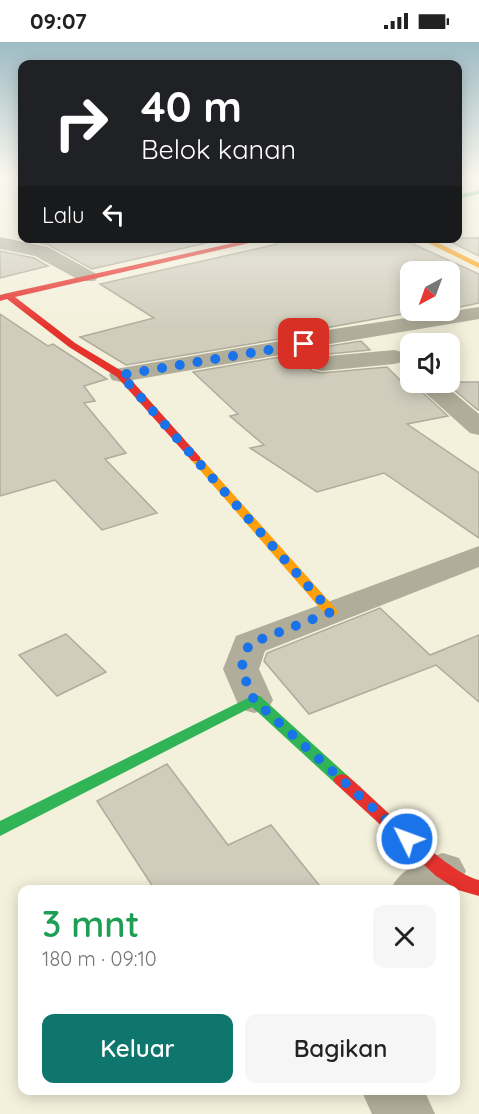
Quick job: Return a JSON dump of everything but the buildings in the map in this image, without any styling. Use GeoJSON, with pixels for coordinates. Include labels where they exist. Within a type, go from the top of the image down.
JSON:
{"type":"FeatureCollection","features":[{"type":"Feature","properties":{"kind":"street"},"geometry":{"type":"LineString","coordinates":[[0,243],[41,251],[88,278]]}},
{"type":"Feature","properties":{"kind":"street"},"geometry":{"type":"LineString","coordinates":[[4,297],[246,243]]}},
{"type":"Feature","properties":{"kind":"street"},"geometry":{"type":"LineString","coordinates":[[431,243],[479,266]]}},
{"type":"Feature","properties":{"kind":"street"},"geometry":{"type":"LineString","coordinates":[[4,297],[72,345],[121,375],[331,612]]}},
{"type":"Feature","properties":{"kind":"street"},"geometry":{"type":"LineString","coordinates":[[121,375],[304,344],[314,339],[405,323],[479,313]]}},
{"type":"Feature","properties":{"kind":"street"},"geometry":{"type":"LineString","coordinates":[[405,323],[416,333]]}},
{"type":"Feature","properties":{"kind":"street"},"geometry":{"type":"LineString","coordinates":[[304,344],[322,364],[400,360]]}},
{"type":"Feature","properties":{"kind":"street"},"geometry":{"type":"LineString","coordinates":[[438,393],[479,427]]}},
{"type":"Feature","properties":{"kind":"street"},"geometry":{"type":"LineString","coordinates":[[445,883],[254,700],[241,669],[249,644],[479,556]]}},
{"type":"Feature","properties":{"kind":"street"},"geometry":{"type":"LineString","coordinates":[[3,819],[254,700]]}},
{"type":"Feature","properties":{"kind":"street"},"geometry":{"type":"LineString","coordinates":[[392,1095],[407,1114]]}},
{"type":"Feature","properties":{"kind":"traffic: fast"},"geometry":{"type":"LineString","coordinates":[[0,829],[254,700],[342,780]]}},
{"type":"Feature","properties":{"kind":"traffic: slow"},"geometry":{"type":"LineString","coordinates":[[431,243],[479,266]]}},
{"type":"Feature","properties":{"kind":"traffic: slow"},"geometry":{"type":"LineString","coordinates":[[196,459],[331,612]]}},
{"type":"Feature","properties":{"kind":"traffic: jam"},"geometry":{"type":"LineString","coordinates":[[0,298],[246,243]]}},
{"type":"Feature","properties":{"kind":"traffic: jam"},"geometry":{"type":"LineString","coordinates":[[8,296],[72,345],[121,375],[196,459]]}},
{"type":"Feature","properties":{"kind":"traffic: jam"},"geometry":{"type":"LineString","coordinates":[[342,780],[443,871],[465,885],[479,888]]}},
{"type":"Feature","properties":{"kind":"route"},"geometry":{"type":"LineString","coordinates":[[304,344],[121,375],[331,612],[249,644],[241,669],[254,700],[407,839]]}}]}
